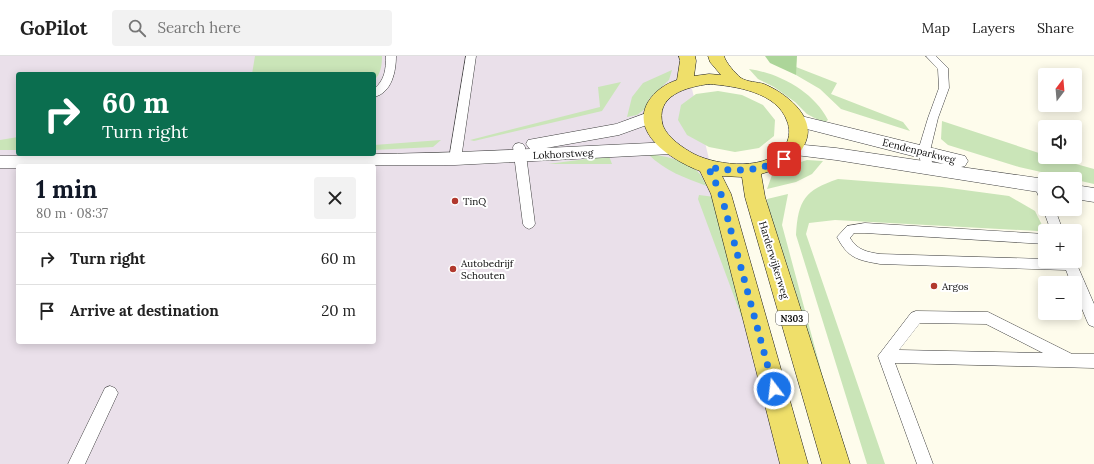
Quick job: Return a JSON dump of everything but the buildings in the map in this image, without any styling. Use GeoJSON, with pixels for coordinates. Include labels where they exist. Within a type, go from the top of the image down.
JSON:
{"type":"FeatureCollection","features":[{"type":"Feature","properties":{"kind":"main road"},"geometry":{"type":"LineString","coordinates":[[685,82],[688,62],[687,56]]}},
{"type":"Feature","properties":{"kind":"main road"},"geometry":{"type":"LineString","coordinates":[[716,56],[718,62],[735,81]]}},
{"type":"Feature","properties":{"kind":"main road"},"geometry":{"type":"LineString","coordinates":[[709,79],[735,81],[755,87],[773,96],[788,107],[797,120],[800,136],[794,150],[784,159],[769,166],[751,170],[730,170],[708,167],[688,159],[671,148],[657,133],[652,117],[656,102],[668,90],[685,82],[709,79]]}},
{"type":"Feature","properties":{"kind":"main road"},"geometry":{"type":"LineString","coordinates":[[708,167],[721,194],[794,464]]}},
{"type":"Feature","properties":{"kind":"main road","name":"Harderwijkerweg"},"geometry":{"type":"LineString","coordinates":[[751,170],[755,197],[836,464]]}},
{"type":"Feature","properties":{"kind":"street","name":"Lokhorstweg"},"geometry":{"type":"LineString","coordinates":[[520,152],[619,129],[652,117]]}},
{"type":"Feature","properties":{"kind":"street","name":"Eendenparkweg"},"geometry":{"type":"LineString","coordinates":[[797,120],[926,160],[1038,189]]}},
{"type":"Feature","properties":{"kind":"street","name":"Lokhorstweg"},"geometry":{"type":"LineString","coordinates":[[0,162],[455,159],[520,152],[671,148]]}},
{"type":"Feature","properties":{"kind":"street","name":"Eendenparkweg"},"geometry":{"type":"LineString","coordinates":[[794,150],[926,160]]}},
{"type":"Feature","properties":{"kind":"street"},"geometry":{"type":"LineString","coordinates":[[1082,193],[1094,195]]}},
{"type":"Feature","properties":{"kind":"lane"},"geometry":{"type":"LineString","coordinates":[[376,92],[388,81],[391,68],[390,56]]}},
{"type":"Feature","properties":{"kind":"lane"},"geometry":{"type":"LineString","coordinates":[[455,159],[471,56]]}},
{"type":"Feature","properties":{"kind":"lane"},"geometry":{"type":"LineString","coordinates":[[926,160],[932,118],[944,88],[943,68],[930,56]]}},
{"type":"Feature","properties":{"kind":"lane"},"geometry":{"type":"LineString","coordinates":[[520,152],[528,224]]}},
{"type":"Feature","properties":{"kind":"lane"},"geometry":{"type":"LineString","coordinates":[[1038,239],[865,228],[851,229],[843,237],[848,248],[861,256],[880,259],[1038,263]]}},
{"type":"Feature","properties":{"kind":"lane"},"geometry":{"type":"LineString","coordinates":[[1071,268],[1094,321]]}},
{"type":"Feature","properties":{"kind":"lane"},"geometry":{"type":"LineString","coordinates":[[885,356],[916,317],[988,318],[1071,360]]}},
{"type":"Feature","properties":{"kind":"lane"},"geometry":{"type":"LineString","coordinates":[[885,356],[1094,361]]}},
{"type":"Feature","properties":{"kind":"lane"},"geometry":{"type":"LineString","coordinates":[[885,356],[925,464]]}},
{"type":"Feature","properties":{"kind":"lane"},"geometry":{"type":"LineString","coordinates":[[76,464],[110,393]]}},
{"type":"Feature","properties":{"kind":"shaded area"},"geometry":{"type":"Polygon","coordinates":[[[0,56],[684,56],[783,464],[0,464],[0,56]]]}},
{"type":"Feature","properties":{"kind":"green space"},"geometry":{"type":"Polygon","coordinates":[[[255,56],[382,56],[380,72],[376,78],[376,72],[252,72],[255,56]]]}},
{"type":"Feature","properties":{"kind":"green space"},"geometry":{"type":"Polygon","coordinates":[[[765,56],[797,56],[796,75],[770,63],[765,56]]]}},
{"type":"Feature","properties":{"kind":"green space"},"geometry":{"type":"Polygon","coordinates":[[[796,67],[837,83],[831,94],[903,122],[910,131],[841,109],[820,89],[796,75],[796,67]]]}},
{"type":"Feature","properties":{"kind":"green space"},"geometry":{"type":"Polygon","coordinates":[[[749,69],[772,75],[805,93],[822,110],[828,120],[824,123],[807,114],[795,102],[774,87],[758,79],[749,69]]]}},
{"type":"Feature","properties":{"kind":"green space"},"geometry":{"type":"Polygon","coordinates":[[[672,70],[669,80],[649,99],[645,109],[637,115],[627,117],[632,97],[643,83],[672,70]]]}},
{"type":"Feature","properties":{"kind":"green space"},"geometry":{"type":"Polygon","coordinates":[[[621,82],[602,111],[474,141],[470,140],[600,107],[598,87],[621,82]]]}},
{"type":"Feature","properties":{"kind":"green space"},"geometry":{"type":"Polygon","coordinates":[[[718,91],[742,95],[763,105],[775,120],[774,136],[759,148],[735,152],[709,147],[687,135],[678,120],[681,105],[696,94],[718,91]]]}},
{"type":"Feature","properties":{"kind":"green space"},"geometry":{"type":"Polygon","coordinates":[[[942,121],[1038,153],[1038,164],[1076,164],[1094,169],[1094,184],[1082,181],[1082,172],[1041,172],[1019,167],[948,145],[941,139],[942,121]]]}},
{"type":"Feature","properties":{"kind":"green space"},"geometry":{"type":"Polygon","coordinates":[[[16,137],[16,150],[0,150],[0,140],[16,137]]]}},
{"type":"Feature","properties":{"kind":"green space"},"geometry":{"type":"Polygon","coordinates":[[[441,140],[433,147],[376,150],[376,145],[441,140]]]}},
{"type":"Feature","properties":{"kind":"green space"},"geometry":{"type":"Polygon","coordinates":[[[648,154],[667,157],[691,166],[698,172],[707,186],[683,177],[668,169],[648,154]]]}},
{"type":"Feature","properties":{"kind":"green space"},"geometry":{"type":"Polygon","coordinates":[[[609,156],[612,164],[548,164],[609,156]]]}},
{"type":"Feature","properties":{"kind":"green space"},"geometry":{"type":"Polygon","coordinates":[[[807,160],[823,161],[812,174],[796,182],[767,189],[772,175],[788,166],[807,160]]]}},
{"type":"Feature","properties":{"kind":"green space"},"geometry":{"type":"Polygon","coordinates":[[[838,179],[942,187],[1009,196],[1035,211],[1042,224],[1038,224],[1038,231],[835,220],[809,223],[806,234],[885,464],[867,464],[796,235],[799,213],[805,198],[818,187],[838,179]]]}},
{"type":"Feature","properties":{"kind":"green space"},"geometry":{"type":"Polygon","coordinates":[[[788,194],[782,225],[822,374],[850,464],[769,223],[767,199],[788,194]]]}},
{"type":"Feature","properties":{"kind":"green space"},"geometry":{"type":"Polygon","coordinates":[[[699,195],[715,197],[750,317],[742,318],[698,199],[699,195]]]}},
{"type":"Feature","properties":{"kind":"place","name":"TinQ"},"geometry":{"type":"Point","coordinates":[455,201]}},
{"type":"Feature","properties":{"kind":"place","name":"Autobedrijf Schouten"},"geometry":{"type":"Point","coordinates":[453,269]}},
{"type":"Feature","properties":{"kind":"place","name":"Argos"},"geometry":{"type":"Point","coordinates":[934,286]}},
{"type":"Feature","properties":{"kind":"route"},"geometry":{"type":"LineString","coordinates":[[774,389],[721,194],[708,167],[730,170],[751,170],[769,166],[784,159]]}}]}
